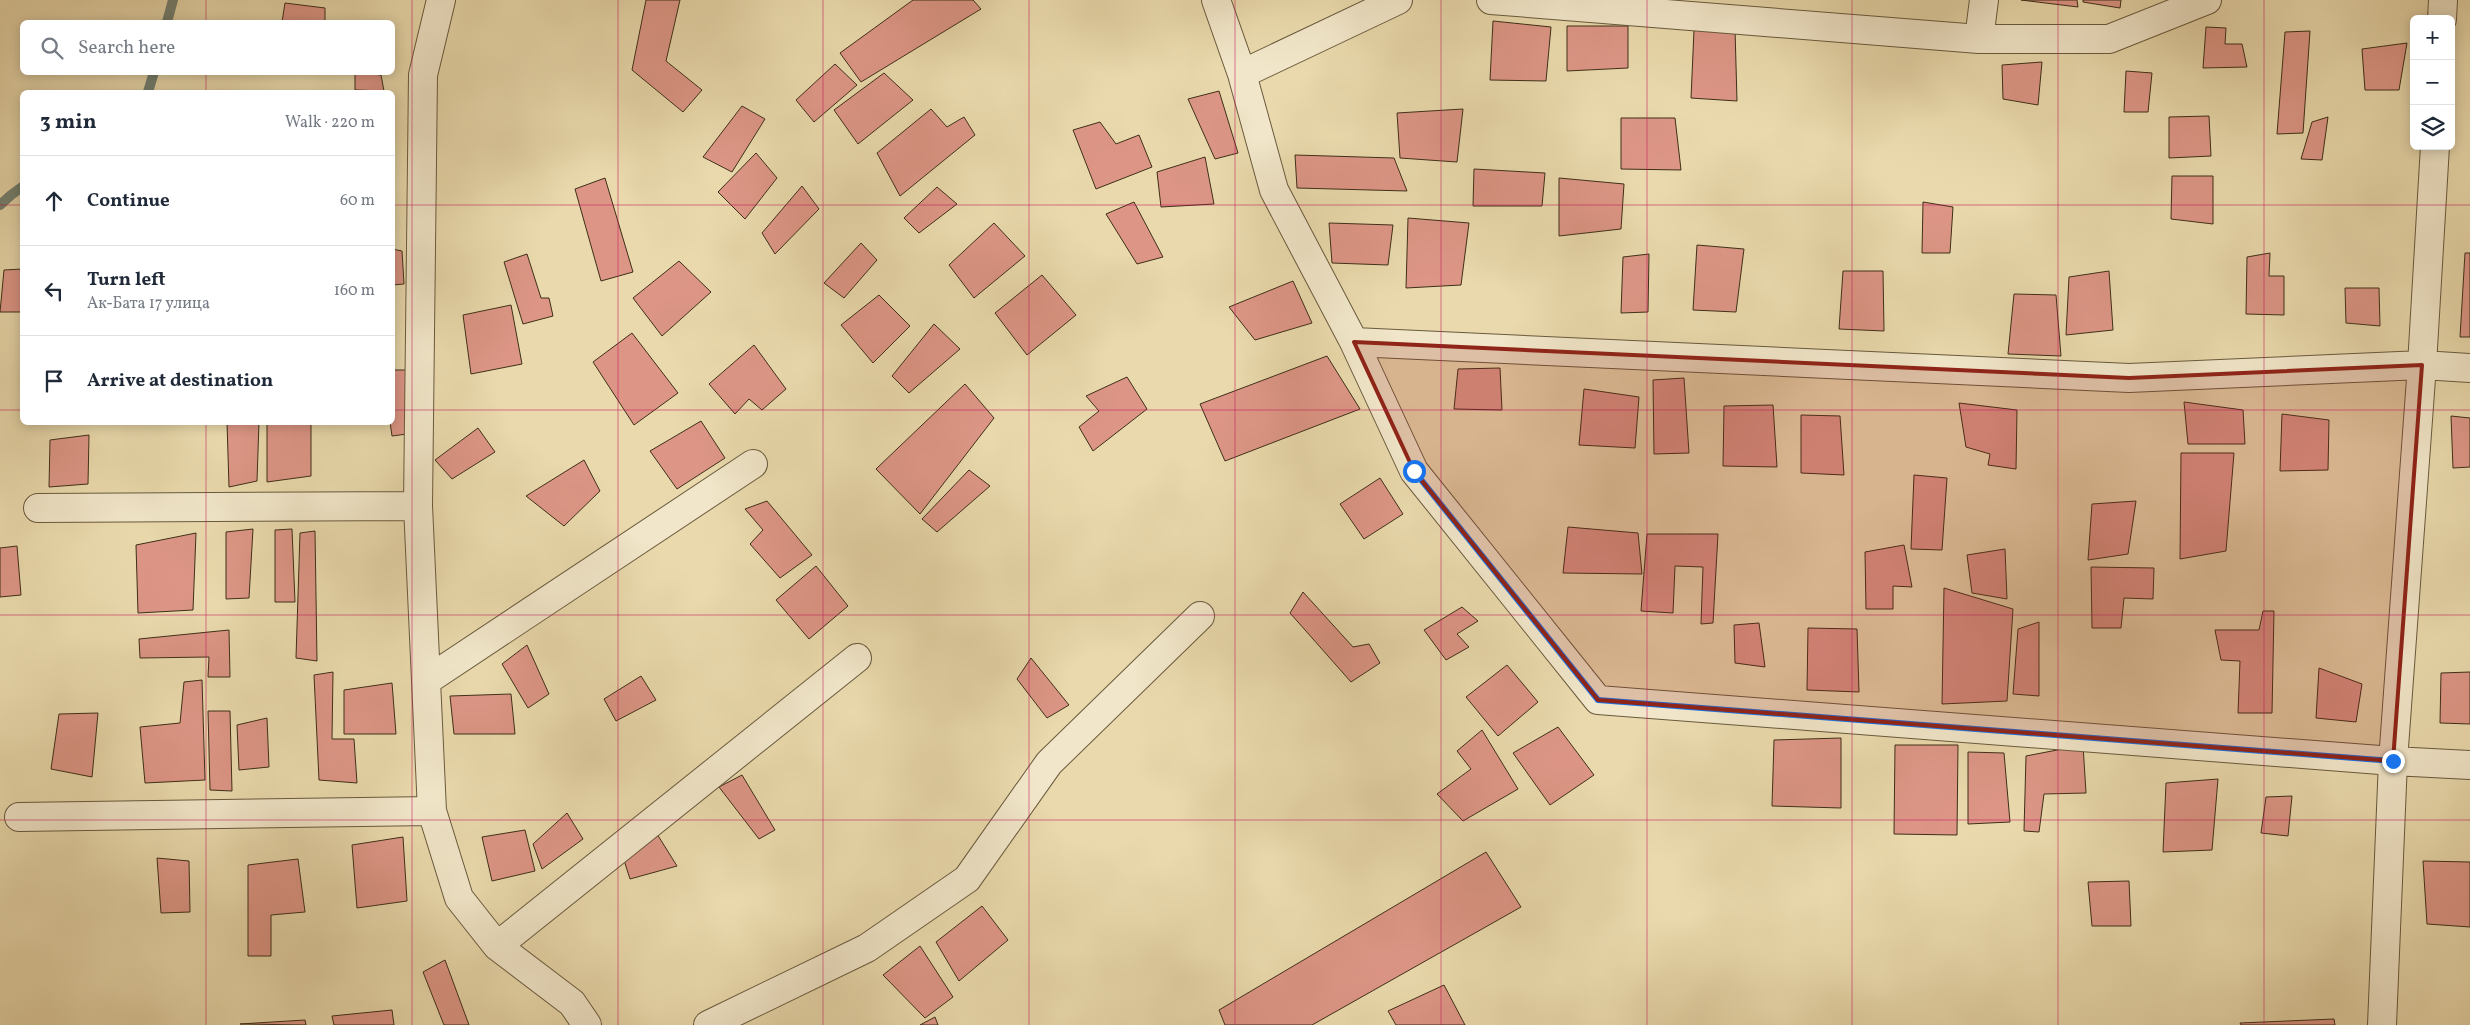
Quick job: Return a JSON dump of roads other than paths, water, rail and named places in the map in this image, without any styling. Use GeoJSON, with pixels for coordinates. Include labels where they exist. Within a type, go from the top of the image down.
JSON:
{"type":"FeatureCollection","features":[{"type":"Feature","properties":{"kind":"street"},"geometry":{"type":"LineString","coordinates":[[441,0],[423,75],[418,506],[432,811],[459,898],[497,946],[572,1003],[587,1025]]}},
{"type":"Feature","properties":{"kind":"street"},"geometry":{"type":"LineString","coordinates":[[1216,0],[1242,74],[1274,190],[1354,342],[1414,471],[1598,700],[2393,761],[2470,764]]}},
{"type":"Feature","properties":{"kind":"street"},"geometry":{"type":"LineString","coordinates":[[1242,74],[1398,0]]}},
{"type":"Feature","properties":{"kind":"street"},"geometry":{"type":"LineString","coordinates":[[1491,0],[1644,6],[1979,39],[2109,39],[2207,0]]}},
{"type":"Feature","properties":{"kind":"street"},"geometry":{"type":"LineString","coordinates":[[1979,39],[1984,0]]}},
{"type":"Feature","properties":{"kind":"street"},"geometry":{"type":"LineString","coordinates":[[2442,15],[2443,0]]}},
{"type":"Feature","properties":{"kind":"street"},"geometry":{"type":"LineString","coordinates":[[2382,1025],[2393,761],[2422,365],[2435,150]]}},
{"type":"Feature","properties":{"kind":"street"},"geometry":{"type":"LineString","coordinates":[[1354,342],[2129,378],[2422,365],[2470,368]]}},
{"type":"Feature","properties":{"kind":"street"},"geometry":{"type":"LineString","coordinates":[[426,681],[753,464]]}},
{"type":"Feature","properties":{"kind":"street"},"geometry":{"type":"LineString","coordinates":[[38,508],[418,506]]}},
{"type":"Feature","properties":{"kind":"street"},"geometry":{"type":"LineString","coordinates":[[708,1025],[867,948],[967,879],[1049,763],[1200,616]]}},
{"type":"Feature","properties":{"kind":"street"},"geometry":{"type":"LineString","coordinates":[[497,946],[857,658]]}},
{"type":"Feature","properties":{"kind":"street"},"geometry":{"type":"LineString","coordinates":[[19,817],[432,811]]}},
{"type":"Feature","properties":{"kind":"waterway"},"geometry":{"type":"LineString","coordinates":[[168,20],[173,0]]}},
{"type":"Feature","properties":{"kind":"waterway"},"geometry":{"type":"LineString","coordinates":[[149,90],[153,75]]}},
{"type":"Feature","properties":{"kind":"waterway"},"geometry":{"type":"LineString","coordinates":[[0,205],[20,188]]}}]}
